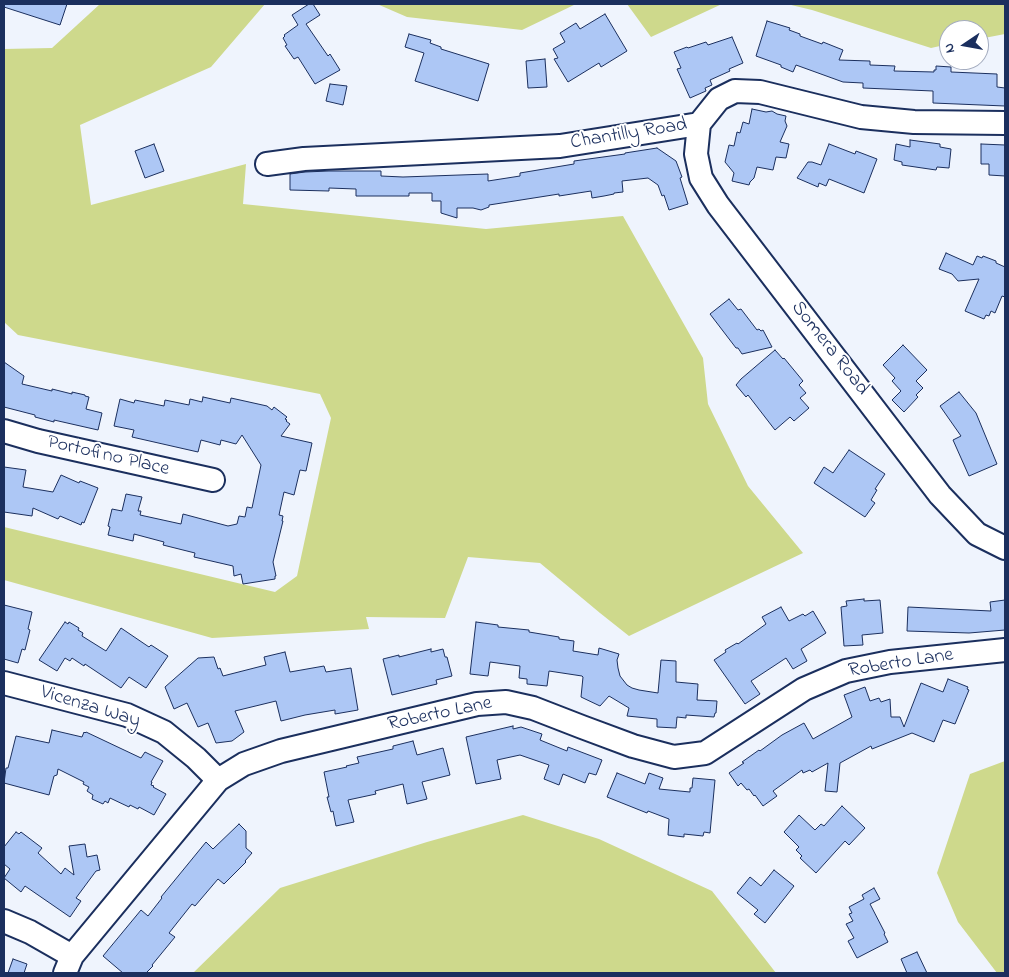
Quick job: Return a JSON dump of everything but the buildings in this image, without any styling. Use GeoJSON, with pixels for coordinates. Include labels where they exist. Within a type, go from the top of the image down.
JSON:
{"type":"FeatureCollection","features":[{"type":"Feature","properties":{"kind":"street","name":"Chantilly Road"},"geometry":{"type":"LineString","coordinates":[[267,164],[304,158],[560,146],[699,124],[719,99],[735,92],[760,92],[861,117],[914,122],[1005,123]]}},
{"type":"Feature","properties":{"kind":"street","name":"Somera Road"},"geometry":{"type":"LineString","coordinates":[[699,124],[696,154],[701,178],[718,205],[940,495],[977,534],[1005,548]]}},
{"type":"Feature","properties":{"kind":"street","name":"Portofino Place"},"geometry":{"type":"LineString","coordinates":[[4,431],[38,441],[213,480]]}},
{"type":"Feature","properties":{"kind":"street","name":"Roberto Lane"},"geometry":{"type":"LineString","coordinates":[[69,965],[218,780],[244,764],[281,751],[477,704],[506,702],[533,708],[633,746],[674,757],[705,753],[804,689],[846,672],[890,662],[1005,650]]}},
{"type":"Feature","properties":{"kind":"street","name":"Vicenza Way"},"geometry":{"type":"LineString","coordinates":[[4,683],[127,715],[164,732],[196,758],[218,780]]}},
{"type":"Feature","properties":{"kind":"street"},"geometry":{"type":"LineString","coordinates":[[4,921],[30,932],[69,965]]}},
{"type":"Feature","properties":{"kind":"green space"},"geometry":{"type":"Polygon","coordinates":[[[100,4],[265,4],[211,67],[80,125],[91,205],[246,164],[243,204],[486,229],[623,216],[703,358],[708,404],[748,486],[803,553],[629,636],[540,563],[468,557],[445,618],[366,617],[369,629],[212,638],[4,580],[4,527],[275,592],[297,576],[331,418],[320,394],[18,335],[4,322],[4,49],[52,48],[100,4]]]}},
{"type":"Feature","properties":{"kind":"green space"},"geometry":{"type":"Polygon","coordinates":[[[377,4],[576,4],[522,30],[407,17],[377,4]]]}},
{"type":"Feature","properties":{"kind":"green space"},"geometry":{"type":"Polygon","coordinates":[[[627,4],[722,4],[651,37],[627,4]]]}},
{"type":"Feature","properties":{"kind":"green space"},"geometry":{"type":"Polygon","coordinates":[[[787,4],[1005,4],[1005,34],[989,37],[989,20],[939,20],[939,46],[931,48],[812,10],[787,4]]]}},
{"type":"Feature","properties":{"kind":"green space"},"geometry":{"type":"Polygon","coordinates":[[[1005,761],[1005,973],[997,973],[958,922],[937,873],[970,774],[1005,761]]]}},
{"type":"Feature","properties":{"kind":"green space"},"geometry":{"type":"Polygon","coordinates":[[[523,815],[599,839],[712,891],[776,973],[193,973],[280,888],[427,842],[523,815]]]}}]}
